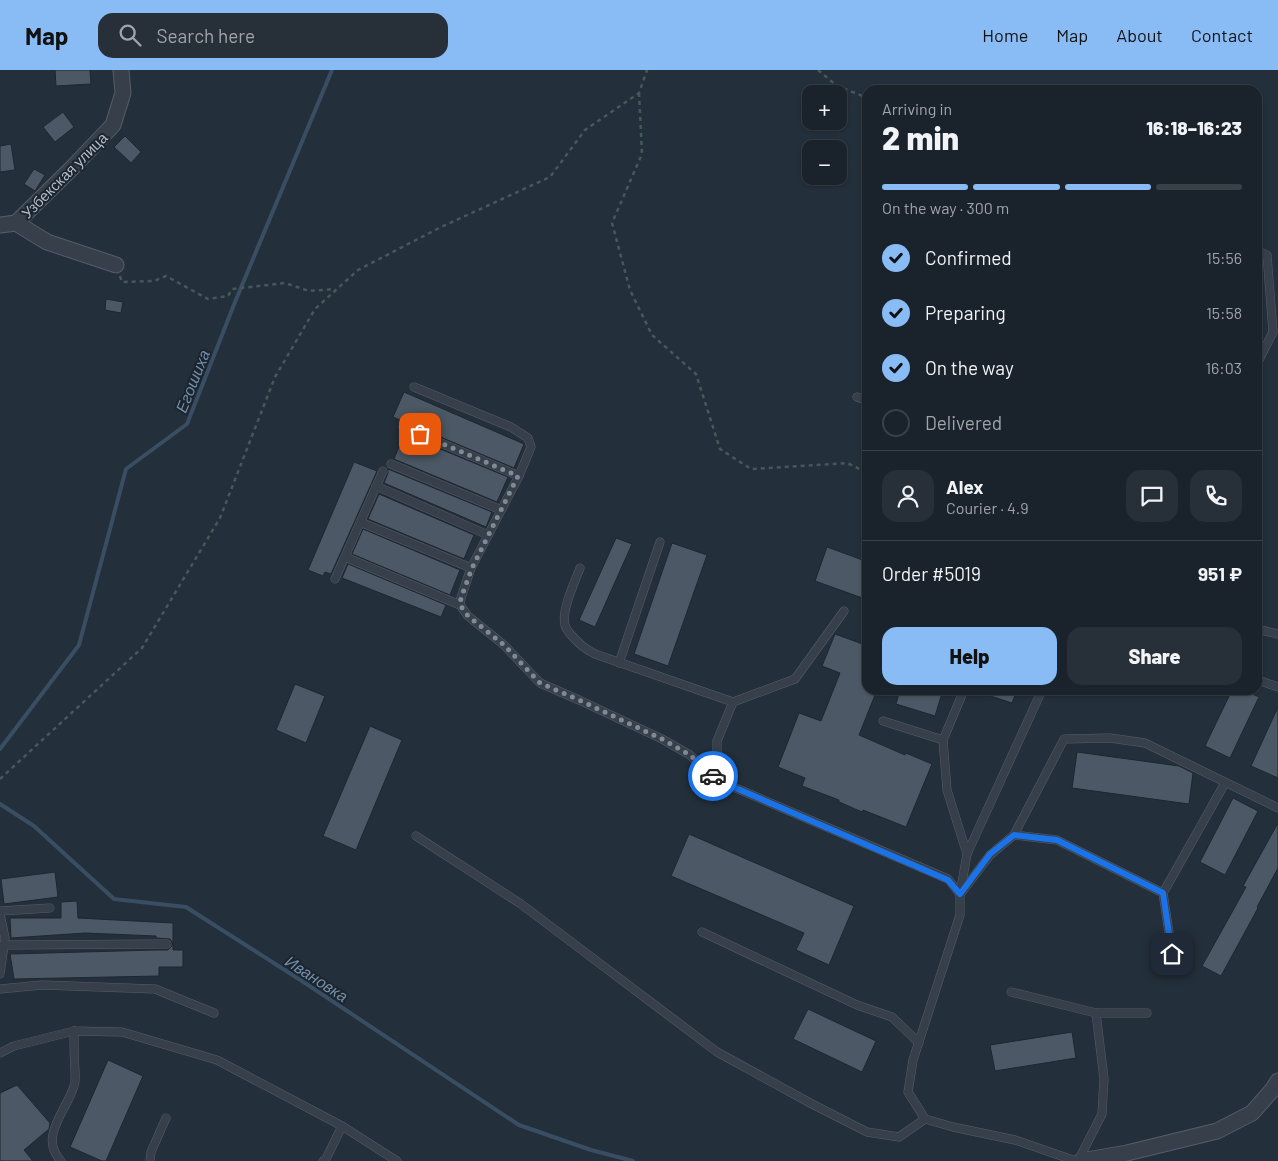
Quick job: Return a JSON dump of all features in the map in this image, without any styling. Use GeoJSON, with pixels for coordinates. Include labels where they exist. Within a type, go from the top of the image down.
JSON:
{"type":"FeatureCollection","features":[{"type":"Feature","properties":{"kind":"street","name":"Узбекская улица"},"geometry":{"type":"LineString","coordinates":[[16,223],[113,125],[123,92],[121,70]]}},
{"type":"Feature","properties":{"kind":"street"},"geometry":{"type":"LineString","coordinates":[[0,224],[16,223],[47,242],[116,265]]}},
{"type":"Feature","properties":{"kind":"street"},"geometry":{"type":"LineString","coordinates":[[1078,1161],[1128,1153],[1217,1132],[1252,1113],[1274,1089],[1278,1081]]}},
{"type":"Feature","properties":{"kind":"lane"},"geometry":{"type":"LineString","coordinates":[[1262,252],[1267,254],[1273,332],[1262,354]]}},
{"type":"Feature","properties":{"kind":"lane"},"geometry":{"type":"LineString","coordinates":[[414,387],[511,427],[528,438],[531,448],[472,568],[460,605]]}},
{"type":"Feature","properties":{"kind":"lane"},"geometry":{"type":"LineString","coordinates":[[858,397],[862,399]]}},
{"type":"Feature","properties":{"kind":"lane"},"geometry":{"type":"LineString","coordinates":[[403,427],[518,476]]}},
{"type":"Feature","properties":{"kind":"lane"},"geometry":{"type":"LineString","coordinates":[[391,464],[501,510]]}},
{"type":"Feature","properties":{"kind":"lane"},"geometry":{"type":"LineString","coordinates":[[335,579],[382,472]]}},
{"type":"Feature","properties":{"kind":"lane"},"geometry":{"type":"LineString","coordinates":[[376,486],[488,535]]}},
{"type":"Feature","properties":{"kind":"lane"},"geometry":{"type":"LineString","coordinates":[[360,522],[472,568]]}},
{"type":"Feature","properties":{"kind":"lane"},"geometry":{"type":"LineString","coordinates":[[619,662],[660,542]]}},
{"type":"Feature","properties":{"kind":"lane"},"geometry":{"type":"LineString","coordinates":[[345,556],[460,605],[468,616],[504,645],[540,683],[662,739],[690,755],[717,780],[948,880],[960,894]]}},
{"type":"Feature","properties":{"kind":"lane"},"geometry":{"type":"LineString","coordinates":[[580,568],[564,618],[565,626],[579,643],[587,650],[732,702],[795,679],[844,612]]}},
{"type":"Feature","properties":{"kind":"lane"},"geometry":{"type":"LineString","coordinates":[[1262,630],[1278,634]]}},
{"type":"Feature","properties":{"kind":"lane"},"geometry":{"type":"LineString","coordinates":[[1262,681],[1278,687]]}},
{"type":"Feature","properties":{"kind":"lane"},"geometry":{"type":"LineString","coordinates":[[962,695],[943,740],[946,790],[967,854]]}},
{"type":"Feature","properties":{"kind":"lane"},"geometry":{"type":"LineString","coordinates":[[1040,695],[967,854],[960,894],[960,916],[913,1060],[908,1092],[925,1119],[1015,1140],[1078,1161],[1102,1114],[1104,1079],[1096,1013]]}},
{"type":"Feature","properties":{"kind":"lane"},"geometry":{"type":"LineString","coordinates":[[717,780],[717,741],[732,702]]}},
{"type":"Feature","properties":{"kind":"lane"},"geometry":{"type":"LineString","coordinates":[[882,722],[943,740]]}},
{"type":"Feature","properties":{"kind":"lane"},"geometry":{"type":"LineString","coordinates":[[960,894],[990,854],[1014,835],[1064,739],[1110,738],[1145,743],[1278,808]]}},
{"type":"Feature","properties":{"kind":"lane"},"geometry":{"type":"LineString","coordinates":[[1172,954],[1163,893],[1225,782]]}},
{"type":"Feature","properties":{"kind":"lane"},"geometry":{"type":"LineString","coordinates":[[1014,835],[1057,840],[1163,893]]}},
{"type":"Feature","properties":{"kind":"lane"},"geometry":{"type":"LineString","coordinates":[[416,836],[522,904],[716,1052],[867,1132],[899,1137],[925,1119]]}},
{"type":"Feature","properties":{"kind":"lane"},"geometry":{"type":"LineString","coordinates":[[0,974],[5,938],[0,912],[50,908]]}},
{"type":"Feature","properties":{"kind":"lane"},"geometry":{"type":"LineString","coordinates":[[702,932],[857,1005],[892,1017],[919,1043]]}},
{"type":"Feature","properties":{"kind":"lane"},"geometry":{"type":"LineString","coordinates":[[4,945],[167,944]]}},
{"type":"Feature","properties":{"kind":"lane"},"geometry":{"type":"LineString","coordinates":[[0,989],[42,985],[156,989],[214,1013]]}},
{"type":"Feature","properties":{"kind":"lane"},"geometry":{"type":"LineString","coordinates":[[1011,992],[1096,1013],[1147,1013]]}},
{"type":"Feature","properties":{"kind":"lane"},"geometry":{"type":"LineString","coordinates":[[61,1161],[56,1156],[52,1141],[54,1130],[75,1085],[74,1031]]}},
{"type":"Feature","properties":{"kind":"lane"},"geometry":{"type":"LineString","coordinates":[[0,1053],[14,1046],[74,1031],[122,1032],[217,1060],[342,1126],[397,1161]]}},
{"type":"Feature","properties":{"kind":"lane"},"geometry":{"type":"LineString","coordinates":[[150,1161],[150,1152],[166,1118]]}},
{"type":"Feature","properties":{"kind":"lane"},"geometry":{"type":"LineString","coordinates":[[323,1161],[326,1159],[342,1126]]}},
{"type":"Feature","properties":{"kind":"path"},"geometry":{"type":"LineString","coordinates":[[648,70],[639,93],[642,154],[612,223],[630,290],[652,335],[696,374],[720,450],[751,469],[847,462],[862,470]]}},
{"type":"Feature","properties":{"kind":"path"},"geometry":{"type":"LineString","coordinates":[[818,70],[836,86],[862,96]]}},
{"type":"Feature","properties":{"kind":"path"},"geometry":{"type":"LineString","coordinates":[[0,779],[142,648],[220,518],[274,377],[315,309],[358,270],[439,228],[550,177],[586,130],[639,93]]}},
{"type":"Feature","properties":{"kind":"path"},"geometry":{"type":"LineString","coordinates":[[116,265],[122,282],[154,281],[166,276],[208,299],[228,296],[232,290],[285,283],[309,291],[336,289]]}},
{"type":"Feature","properties":{"kind":"building"},"geometry":{"type":"Polygon","coordinates":[[[55,70],[90,70],[91,84],[56,86],[55,70]]]}},
{"type":"Feature","properties":{"kind":"building"},"geometry":{"type":"Polygon","coordinates":[[[63,112],[74,127],[55,142],[43,127],[63,112]]]}},
{"type":"Feature","properties":{"kind":"building"},"geometry":{"type":"Polygon","coordinates":[[[125,136],[141,152],[131,163],[114,147],[125,136]]]}},
{"type":"Feature","properties":{"kind":"building"},"geometry":{"type":"Polygon","coordinates":[[[11,144],[15,170],[0,172],[0,146],[11,144]]]}},
{"type":"Feature","properties":{"kind":"building"},"geometry":{"type":"Polygon","coordinates":[[[34,169],[45,175],[35,191],[24,184],[34,169]]]}},
{"type":"Feature","properties":{"kind":"building"},"geometry":{"type":"Polygon","coordinates":[[[106,299],[123,302],[121,313],[105,310],[106,299]]]}},
{"type":"Feature","properties":{"kind":"building"},"geometry":{"type":"Polygon","coordinates":[[[404,392],[524,444],[514,468],[393,417],[404,392]]]}},
{"type":"Feature","properties":{"kind":"building"},"geometry":{"type":"Polygon","coordinates":[[[404,434],[508,477],[497,502],[394,459],[404,434]]]}},
{"type":"Feature","properties":{"kind":"building"},"geometry":{"type":"Polygon","coordinates":[[[354,462],[377,471],[331,574],[325,572],[323,576],[308,570],[354,462]]]}},
{"type":"Feature","properties":{"kind":"building"},"geometry":{"type":"Polygon","coordinates":[[[388,469],[492,512],[486,527],[384,483],[388,469]]]}},
{"type":"Feature","properties":{"kind":"building"},"geometry":{"type":"Polygon","coordinates":[[[379,494],[474,535],[464,559],[368,519],[379,494]]]}},
{"type":"Feature","properties":{"kind":"building"},"geometry":{"type":"Polygon","coordinates":[[[363,529],[460,570],[450,595],[352,554],[363,529]]]}},
{"type":"Feature","properties":{"kind":"building"},"geometry":{"type":"Polygon","coordinates":[[[616,538],[632,544],[595,627],[579,620],[616,538]]]}},
{"type":"Feature","properties":{"kind":"building"},"geometry":{"type":"Polygon","coordinates":[[[672,543],[707,555],[668,666],[634,654],[672,543]]]}},
{"type":"Feature","properties":{"kind":"building"},"geometry":{"type":"Polygon","coordinates":[[[827,547],[862,560],[862,598],[815,581],[827,547]]]}},
{"type":"Feature","properties":{"kind":"building"},"geometry":{"type":"Polygon","coordinates":[[[348,564],[446,605],[441,617],[342,578],[348,564]]]}},
{"type":"Feature","properties":{"kind":"building"},"geometry":{"type":"Polygon","coordinates":[[[835,634],[862,644],[862,695],[875,695],[859,735],[905,755],[906,753],[932,764],[906,827],[863,810],[862,812],[839,802],[839,800],[802,786],[805,778],[778,767],[799,713],[821,721],[840,673],[822,666],[835,634]]]}},
{"type":"Feature","properties":{"kind":"building"},"geometry":{"type":"Polygon","coordinates":[[[295,684],[325,696],[306,743],[276,730],[295,684]]]}},
{"type":"Feature","properties":{"kind":"building"},"geometry":{"type":"Polygon","coordinates":[[[899,695],[941,695],[935,716],[896,704],[899,695]]]}},
{"type":"Feature","properties":{"kind":"building"},"geometry":{"type":"Polygon","coordinates":[[[987,695],[1015,695],[1012,703],[987,695]]]}},
{"type":"Feature","properties":{"kind":"building"},"geometry":{"type":"Polygon","coordinates":[[[1230,695],[1255,695],[1259,697],[1230,758],[1205,746],[1230,695]]]}},
{"type":"Feature","properties":{"kind":"building"},"geometry":{"type":"Polygon","coordinates":[[[1278,707],[1278,778],[1251,766],[1278,707]]]}},
{"type":"Feature","properties":{"kind":"building"},"geometry":{"type":"Polygon","coordinates":[[[370,726],[402,740],[356,850],[323,836],[370,726]]]}},
{"type":"Feature","properties":{"kind":"building"},"geometry":{"type":"Polygon","coordinates":[[[1077,752],[1179,766],[1193,773],[1189,804],[1072,788],[1077,752]]]}},
{"type":"Feature","properties":{"kind":"building"},"geometry":{"type":"Polygon","coordinates":[[[1233,798],[1258,811],[1225,875],[1200,862],[1233,798]]]}},
{"type":"Feature","properties":{"kind":"building"},"geometry":{"type":"Polygon","coordinates":[[[1278,823],[1278,868],[1221,976],[1202,966],[1246,887],[1243,886],[1278,823]]]}},
{"type":"Feature","properties":{"kind":"building"},"geometry":{"type":"Polygon","coordinates":[[[689,834],[854,906],[829,965],[796,950],[804,933],[671,876],[689,834]]]}},
{"type":"Feature","properties":{"kind":"building"},"geometry":{"type":"Polygon","coordinates":[[[55,872],[58,897],[4,904],[1,879],[55,872]]]}},
{"type":"Feature","properties":{"kind":"building"},"geometry":{"type":"Polygon","coordinates":[[[77,901],[78,918],[173,923],[173,943],[170,939],[156,938],[156,936],[85,933],[11,938],[10,918],[61,918],[61,902],[77,901]]]}},
{"type":"Feature","properties":{"kind":"building"},"geometry":{"type":"Polygon","coordinates":[[[173,943],[173,950],[183,950],[183,967],[159,967],[159,976],[14,979],[10,954],[168,950],[173,943]]]}},
{"type":"Feature","properties":{"kind":"building"},"geometry":{"type":"Polygon","coordinates":[[[808,1009],[876,1041],[862,1072],[793,1039],[808,1009]]]}},
{"type":"Feature","properties":{"kind":"building"},"geometry":{"type":"Polygon","coordinates":[[[1072,1032],[1076,1058],[995,1071],[990,1045],[1072,1032]]]}},
{"type":"Feature","properties":{"kind":"building"},"geometry":{"type":"Polygon","coordinates":[[[108,1060],[143,1076],[106,1161],[102,1161],[70,1147],[108,1060]]]}},
{"type":"Feature","properties":{"kind":"building"},"geometry":{"type":"Polygon","coordinates":[[[17,1085],[50,1123],[49,1129],[24,1150],[33,1161],[0,1161],[0,1093],[17,1085]]]}},
{"type":"Feature","properties":{"kind":"waterway","name":"Егошиха"},"geometry":{"type":"LineString","coordinates":[[0,749],[79,645],[126,469],[187,424],[235,302],[332,70]]}},
{"type":"Feature","properties":{"kind":"waterway","name":"Ивановка"},"geometry":{"type":"LineString","coordinates":[[0,804],[34,826],[114,899],[186,907],[305,983],[519,1125],[591,1150],[633,1161]]}},
{"type":"Feature","properties":{"kind":"way so far"},"geometry":{"type":"LineString","coordinates":[[420,434],[518,476],[472,568],[461,598],[460,605],[468,616],[504,645],[540,683],[662,739],[690,755],[713,776]]}},
{"type":"Feature","properties":{"kind":"route"},"geometry":{"type":"LineString","coordinates":[[713,776],[717,780],[948,880],[960,894],[990,854],[1014,835],[1057,840],[1163,893],[1172,954]]}}]}
